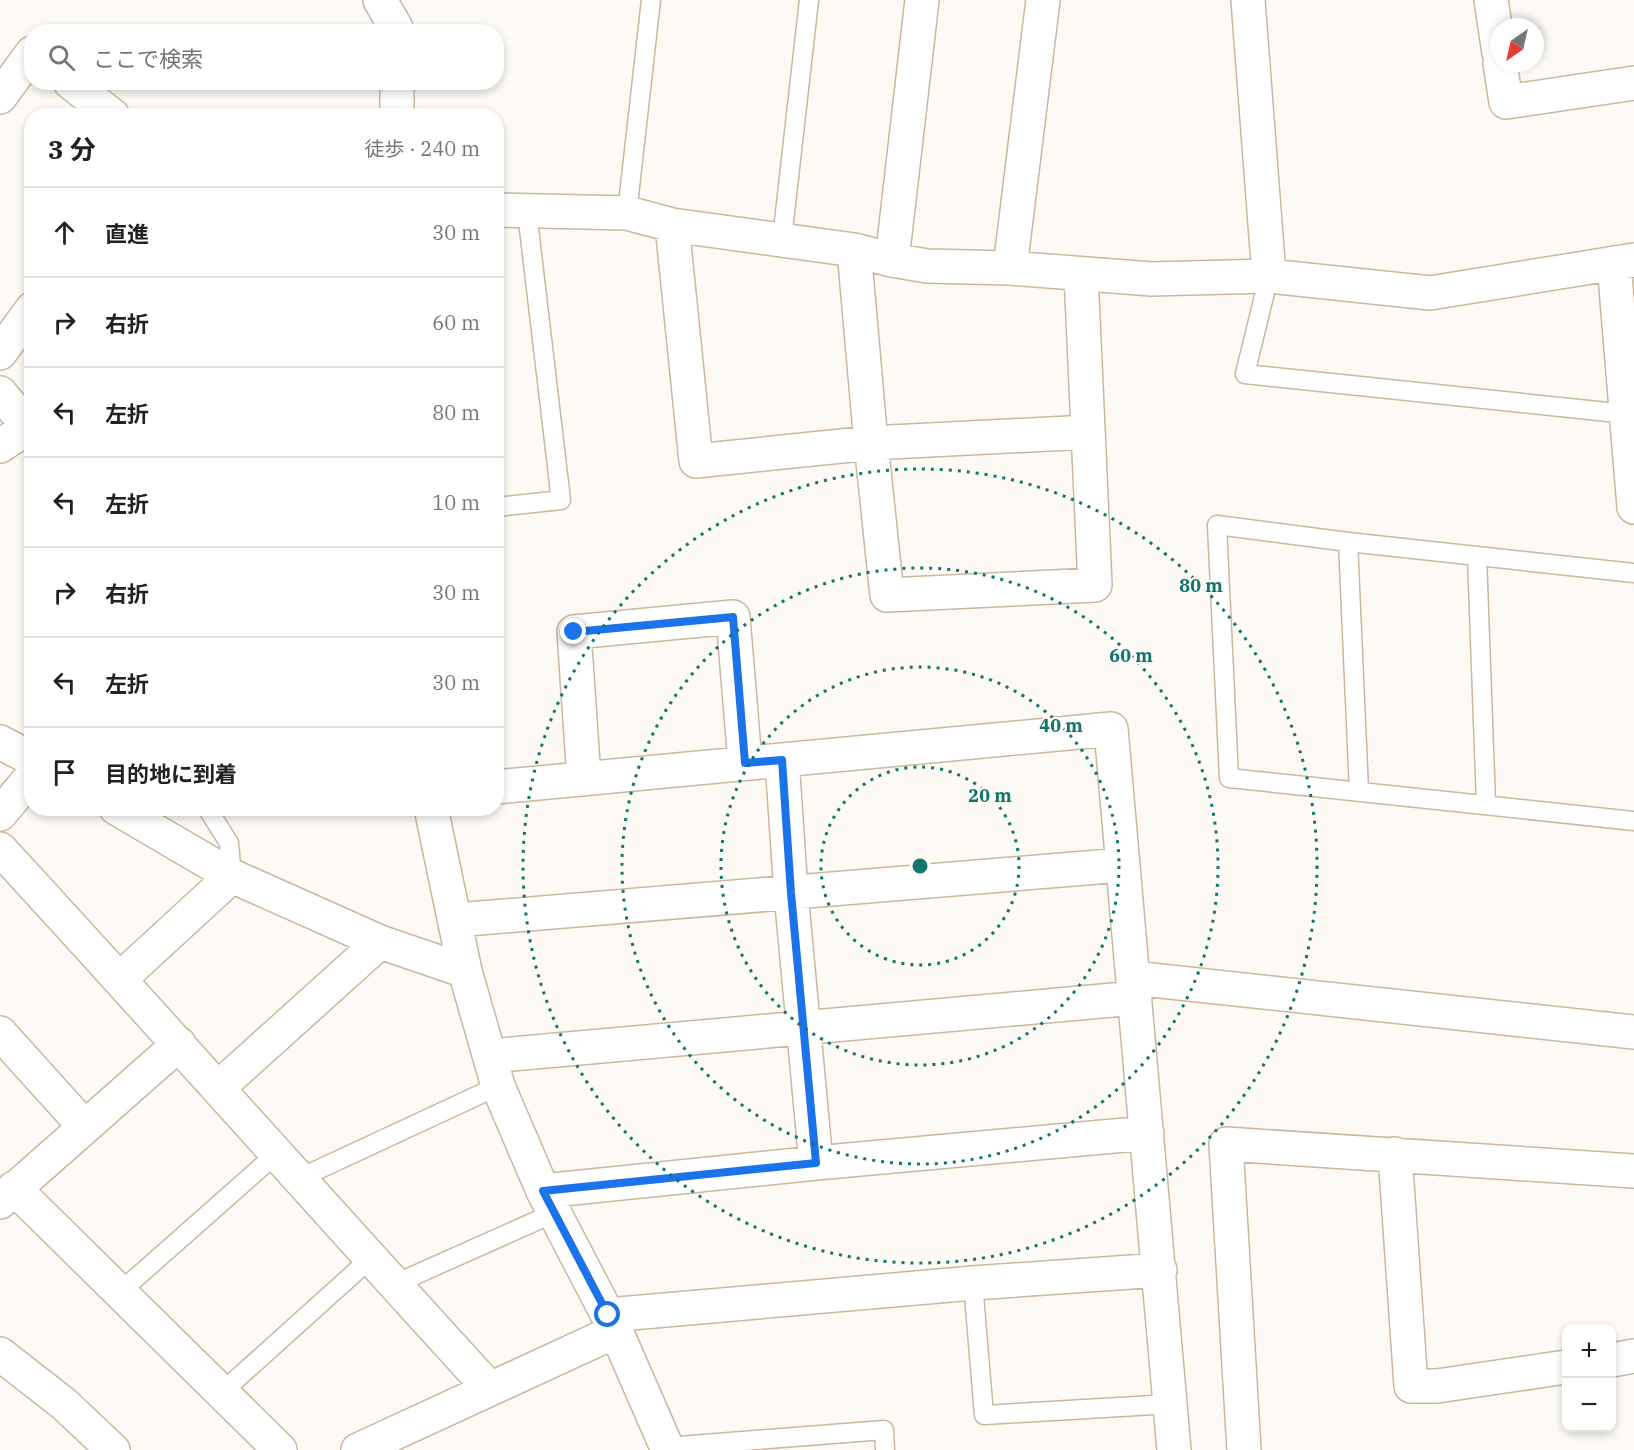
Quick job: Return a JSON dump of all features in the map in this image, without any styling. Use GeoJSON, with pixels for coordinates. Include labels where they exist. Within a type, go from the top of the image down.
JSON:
{"type":"FeatureCollection","features":[{"type":"Feature","properties":{"kind":"street"},"geometry":{"type":"LineString","coordinates":[[380,0],[398,20]]}},
{"type":"Feature","properties":{"kind":"street"},"geometry":{"type":"LineString","coordinates":[[892,260],[922,0]]}},
{"type":"Feature","properties":{"kind":"street"},"geometry":{"type":"LineString","coordinates":[[1010,268],[1043,0]]}},
{"type":"Feature","properties":{"kind":"street"},"geometry":{"type":"LineString","coordinates":[[1248,0],[1269,276]]}},
{"type":"Feature","properties":{"kind":"street"},"geometry":{"type":"LineString","coordinates":[[1491,0],[1494,18]]}},
{"type":"Feature","properties":{"kind":"street"},"geometry":{"type":"LineString","coordinates":[[0,97],[24,64]]}},
{"type":"Feature","properties":{"kind":"street"},"geometry":{"type":"LineString","coordinates":[[1501,72],[1506,102],[1634,83]]}},
{"type":"Feature","properties":{"kind":"street"},"geometry":{"type":"LineString","coordinates":[[80,90],[103,108]]}},
{"type":"Feature","properties":{"kind":"street"},"geometry":{"type":"LineString","coordinates":[[397,90],[398,108]]}},
{"type":"Feature","properties":{"kind":"street"},"geometry":{"type":"LineString","coordinates":[[512,211],[627,213],[672,225],[854,250],[927,266],[1010,268],[1151,279],[1269,276],[1430,293],[1624,261],[1634,507]]}},
{"type":"Feature","properties":{"kind":"street"},"geometry":{"type":"LineString","coordinates":[[672,225],[696,461],[871,443],[1088,432]]}},
{"type":"Feature","properties":{"kind":"street"},"geometry":{"type":"LineString","coordinates":[[854,250],[887,595],[1095,585],[1081,274]]}},
{"type":"Feature","properties":{"kind":"street"},"geometry":{"type":"LineString","coordinates":[[0,353],[24,320]]}},
{"type":"Feature","properties":{"kind":"street"},"geometry":{"type":"LineString","coordinates":[[0,393],[24,423]]}},
{"type":"Feature","properties":{"kind":"street"},"geometry":{"type":"LineString","coordinates":[[0,446],[24,433]]}},
{"type":"Feature","properties":{"kind":"street"},"geometry":{"type":"LineString","coordinates":[[584,779],[574,632],[733,617],[745,763]]}},
{"type":"Feature","properties":{"kind":"street"},"geometry":{"type":"LineString","coordinates":[[504,786],[1111,729],[1174,1450]]}},
{"type":"Feature","properties":{"kind":"street"},"geometry":{"type":"LineString","coordinates":[[0,814],[22,754]]}},
{"type":"Feature","properties":{"kind":"street"},"geometry":{"type":"LineString","coordinates":[[782,760],[791,893],[816,1163]]}},
{"type":"Feature","properties":{"kind":"street"},"geometry":{"type":"LineString","coordinates":[[130,816],[232,876],[380,942],[465,971]]}},
{"type":"Feature","properties":{"kind":"street"},"geometry":{"type":"LineString","coordinates":[[433,816],[465,971],[494,1071],[549,1202],[612,1323],[668,1448]]}},
{"type":"Feature","properties":{"kind":"street"},"geometry":{"type":"LineString","coordinates":[[0,849],[490,1389]]}},
{"type":"Feature","properties":{"kind":"street"},"geometry":{"type":"LineString","coordinates":[[456,920],[1122,865]]}},
{"type":"Feature","properties":{"kind":"street"},"geometry":{"type":"LineString","coordinates":[[120,979],[232,876]]}},
{"type":"Feature","properties":{"kind":"street"},"geometry":{"type":"LineString","coordinates":[[218,1088],[380,942]]}},
{"type":"Feature","properties":{"kind":"street"},"geometry":{"type":"LineString","coordinates":[[494,1071],[804,1028],[1134,988],[1634,1032]]}},
{"type":"Feature","properties":{"kind":"street"},"geometry":{"type":"LineString","coordinates":[[0,1033],[84,1126]]}},
{"type":"Feature","properties":{"kind":"street"},"geometry":{"type":"LineString","coordinates":[[178,1044],[7,1195],[120,1292],[280,1450]]}},
{"type":"Feature","properties":{"kind":"street"},"geometry":{"type":"LineString","coordinates":[[549,1202],[816,1163],[1147,1133]]}},
{"type":"Feature","properties":{"kind":"street"},"geometry":{"type":"LineString","coordinates":[[1244,1450],[1226,1144],[1634,1171]]}},
{"type":"Feature","properties":{"kind":"street"},"geometry":{"type":"LineString","coordinates":[[1395,1154],[1411,1386],[1437,1386],[1562,1367]]}},
{"type":"Feature","properties":{"kind":"street"},"geometry":{"type":"LineString","coordinates":[[358,1450],[490,1389],[612,1323],[973,1284],[1160,1270]]}},
{"type":"Feature","properties":{"kind":"street"},"geometry":{"type":"LineString","coordinates":[[0,1354],[64,1404],[113,1450]]}},
{"type":"Feature","properties":{"kind":"street"},"geometry":{"type":"LineString","coordinates":[[1616,1359],[1634,1356]]}},
{"type":"Feature","properties":{"kind":"lane"},"geometry":{"type":"LineString","coordinates":[[627,213],[651,0]]}},
{"type":"Feature","properties":{"kind":"lane"},"geometry":{"type":"LineString","coordinates":[[782,239],[809,0]]}},
{"type":"Feature","properties":{"kind":"lane"},"geometry":{"type":"LineString","coordinates":[[504,506],[561,500],[512,211]]}},
{"type":"Feature","properties":{"kind":"lane"},"geometry":{"type":"LineString","coordinates":[[1269,276],[1245,374],[1631,414]]}},
{"type":"Feature","properties":{"kind":"lane"},"geometry":{"type":"LineString","coordinates":[[1634,573],[1348,542],[1217,525],[1229,777],[1634,821]]}},
{"type":"Feature","properties":{"kind":"lane"},"geometry":{"type":"LineString","coordinates":[[1348,542],[1359,791]]}},
{"type":"Feature","properties":{"kind":"lane"},"geometry":{"type":"LineString","coordinates":[[1477,556],[1486,804]]}},
{"type":"Feature","properties":{"kind":"lane"},"geometry":{"type":"LineString","coordinates":[[212,816],[229,843],[232,876]]}},
{"type":"Feature","properties":{"kind":"lane"},"geometry":{"type":"LineString","coordinates":[[298,1179],[494,1071]]}},
{"type":"Feature","properties":{"kind":"lane"},"geometry":{"type":"LineString","coordinates":[[120,1292],[276,1154]]}},
{"type":"Feature","properties":{"kind":"lane"},"geometry":{"type":"LineString","coordinates":[[395,1284],[549,1202]]}},
{"type":"Feature","properties":{"kind":"lane"},"geometry":{"type":"LineString","coordinates":[[221,1393],[371,1258]]}},
{"type":"Feature","properties":{"kind":"lane"},"geometry":{"type":"LineString","coordinates":[[973,1284],[984,1415],[1171,1404]]}},
{"type":"Feature","properties":{"kind":"lane"},"geometry":{"type":"LineString","coordinates":[[668,1448],[884,1430],[885,1450]]}},
{"type":"Feature","properties":{"kind":"route"},"geometry":{"type":"LineString","coordinates":[[574,632],[733,617],[745,763],[782,760],[791,893],[816,1163],[543,1191],[608,1315]]}}]}
